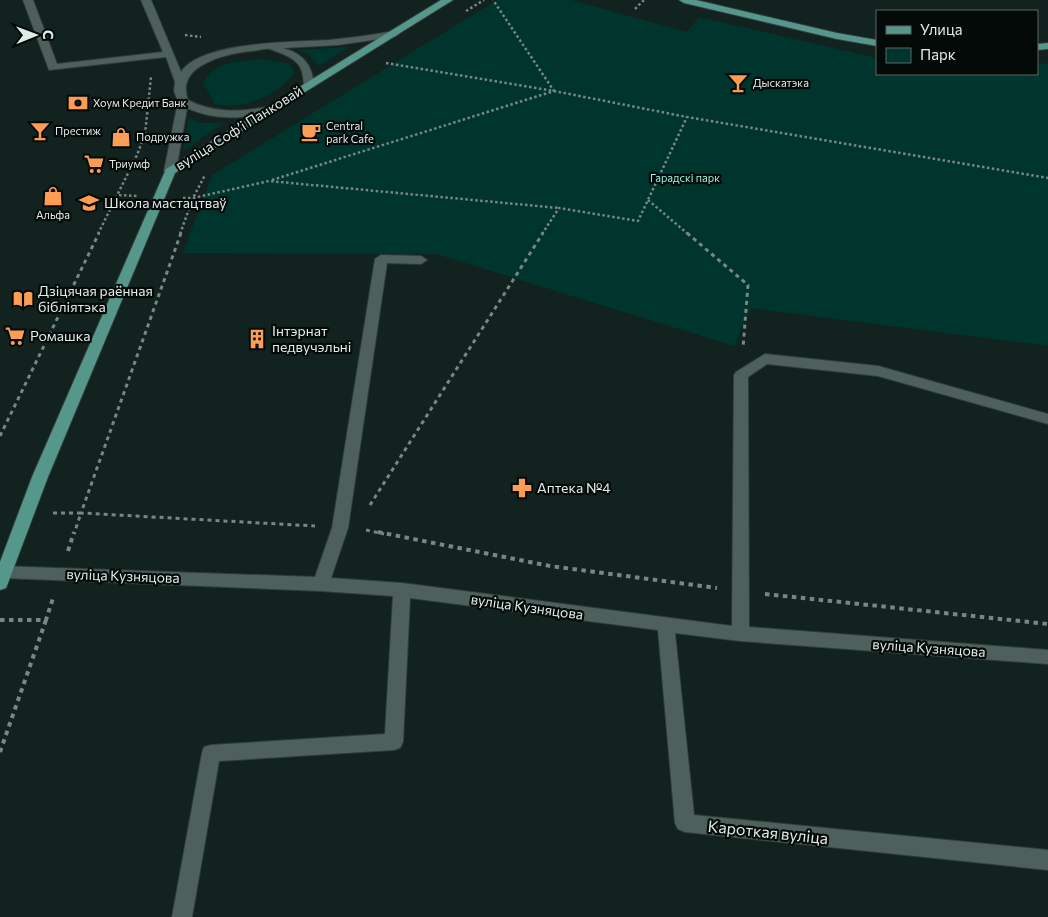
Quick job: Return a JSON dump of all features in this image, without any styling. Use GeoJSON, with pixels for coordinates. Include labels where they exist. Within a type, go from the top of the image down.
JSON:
{"type":"FeatureCollection","features":[{"type":"Feature","properties":{"kind":"main road","name":"вуліца Софʼі Панковай"},"geometry":{"type":"LineString","coordinates":[[2,575],[40,477],[170,170],[448,0]]}},
{"type":"Feature","properties":{"kind":"main road"},"geometry":{"type":"LineString","coordinates":[[684,0],[837,36],[876,43]]}},
{"type":"Feature","properties":{"kind":"street"},"geometry":{"type":"LineString","coordinates":[[28,0],[53,68],[169,54]]}},
{"type":"Feature","properties":{"kind":"street"},"geometry":{"type":"LineString","coordinates":[[146,0],[180,82],[183,102],[170,170]]}},
{"type":"Feature","properties":{"kind":"street"},"geometry":{"type":"LineString","coordinates":[[180,82],[186,73],[200,62],[218,54],[238,49],[332,43],[394,34]]}},
{"type":"Feature","properties":{"kind":"street"},"geometry":{"type":"LineString","coordinates":[[266,47],[290,53],[302,60],[308,71],[309,85]]}},
{"type":"Feature","properties":{"kind":"street"},"geometry":{"type":"LineString","coordinates":[[183,102],[196,110],[228,115],[255,113],[270,108]]}},
{"type":"Feature","properties":{"kind":"street"},"geometry":{"type":"LineString","coordinates":[[320,584],[340,528],[381,259],[422,260]]}},
{"type":"Feature","properties":{"kind":"street"},"geometry":{"type":"LineString","coordinates":[[740,634],[741,375],[765,358],[878,371],[1048,419]]}},
{"type":"Feature","properties":{"kind":"street","name":"вуліца Кузняцова"},"geometry":{"type":"LineString","coordinates":[[2,575],[320,584],[402,590],[666,626],[740,634],[1048,657]]}},
{"type":"Feature","properties":{"kind":"street"},"geometry":{"type":"LineString","coordinates":[[182,917],[212,753],[394,742],[402,590]]}},
{"type":"Feature","properties":{"kind":"street","name":"Кароткая вуліца"},"geometry":{"type":"LineString","coordinates":[[666,626],[685,823],[1048,860]]}},
{"type":"Feature","properties":{"kind":"path"},"geometry":{"type":"LineString","coordinates":[[459,16],[484,0]]}},
{"type":"Feature","properties":{"kind":"path"},"geometry":{"type":"LineString","coordinates":[[493,0],[554,91]]}},
{"type":"Feature","properties":{"kind":"path"},"geometry":{"type":"LineString","coordinates":[[635,9],[644,0]]}},
{"type":"Feature","properties":{"kind":"path"},"geometry":{"type":"LineString","coordinates":[[0,436],[119,195],[145,134],[151,80],[150,56]]}},
{"type":"Feature","properties":{"kind":"path"},"geometry":{"type":"LineString","coordinates":[[392,58],[384,63],[554,91],[687,117],[1048,178]]}},
{"type":"Feature","properties":{"kind":"path"},"geometry":{"type":"LineString","coordinates":[[193,198],[269,181],[554,91]]}},
{"type":"Feature","properties":{"kind":"path"},"geometry":{"type":"LineString","coordinates":[[269,181],[560,208],[638,221],[687,117]]}},
{"type":"Feature","properties":{"kind":"path"},"geometry":{"type":"LineString","coordinates":[[209,168],[193,198],[81,513],[356,528],[550,566],[740,591],[1048,624]]}},
{"type":"Feature","properties":{"kind":"path"},"geometry":{"type":"LineString","coordinates":[[648,200],[748,285],[741,375]]}},
{"type":"Feature","properties":{"kind":"path"},"geometry":{"type":"LineString","coordinates":[[356,528],[560,208]]}},
{"type":"Feature","properties":{"kind":"path"},"geometry":{"type":"LineString","coordinates":[[0,752],[46,620]]}},
{"type":"Feature","properties":{"kind":"green space","name":"Гарадскі парк"},"geometry":{"type":"Polygon","coordinates":[[[497,0],[571,0],[687,32],[699,17],[876,58],[876,75],[1038,75],[1038,64],[1048,63],[1048,346],[751,308],[734,346],[436,254],[183,253],[212,175],[497,0]]]}},
{"type":"Feature","properties":{"kind":"green space"},"geometry":{"type":"Polygon","coordinates":[[[349,47],[319,66],[308,54],[297,50],[349,47]]]}},
{"type":"Feature","properties":{"kind":"green space"},"geometry":{"type":"Polygon","coordinates":[[[263,59],[290,64],[295,73],[279,88],[259,99],[236,105],[225,106],[215,104],[203,83],[208,75],[221,66],[263,59]]]}},
{"type":"Feature","properties":{"kind":"green space"},"geometry":{"type":"Polygon","coordinates":[[[189,118],[200,123],[224,123],[183,151],[189,118]]]}},
{"type":"Feature","properties":{"kind":"place","name":"Дыскатэка"},"geometry":{"type":"Point","coordinates":[738,83]}},
{"type":"Feature","properties":{"kind":"place","name":"Хоум Кредит Банк"},"geometry":{"type":"Point","coordinates":[78,103]}},
{"type":"Feature","properties":{"kind":"place","name":"Престиж"},"geometry":{"type":"Point","coordinates":[40,131]}},
{"type":"Feature","properties":{"kind":"place","name":"Central park Cafe"},"geometry":{"type":"Point","coordinates":[311,132]}},
{"type":"Feature","properties":{"kind":"place","name":"Подружка"},"geometry":{"type":"Point","coordinates":[121,137]}},
{"type":"Feature","properties":{"kind":"place","name":"Триумф"},"geometry":{"type":"Point","coordinates":[94,164]}},
{"type":"Feature","properties":{"kind":"place","name":"Альфа"},"geometry":{"type":"Point","coordinates":[53,196]}},
{"type":"Feature","properties":{"kind":"place","name":"Школа мастацтваў"},"geometry":{"type":"Point","coordinates":[89,203]}},
{"type":"Feature","properties":{"kind":"place","name":"Дзіцячая раённая бібліятэка"},"geometry":{"type":"Point","coordinates":[23,299]}},
{"type":"Feature","properties":{"kind":"place","name":"Ромашка"},"geometry":{"type":"Point","coordinates":[15,336]}},
{"type":"Feature","properties":{"kind":"place","name":"Інтэрнат педвучэльні"},"geometry":{"type":"Point","coordinates":[257,339]}},
{"type":"Feature","properties":{"kind":"place","name":"Аптека №4"},"geometry":{"type":"Point","coordinates":[522,488]}}]}
